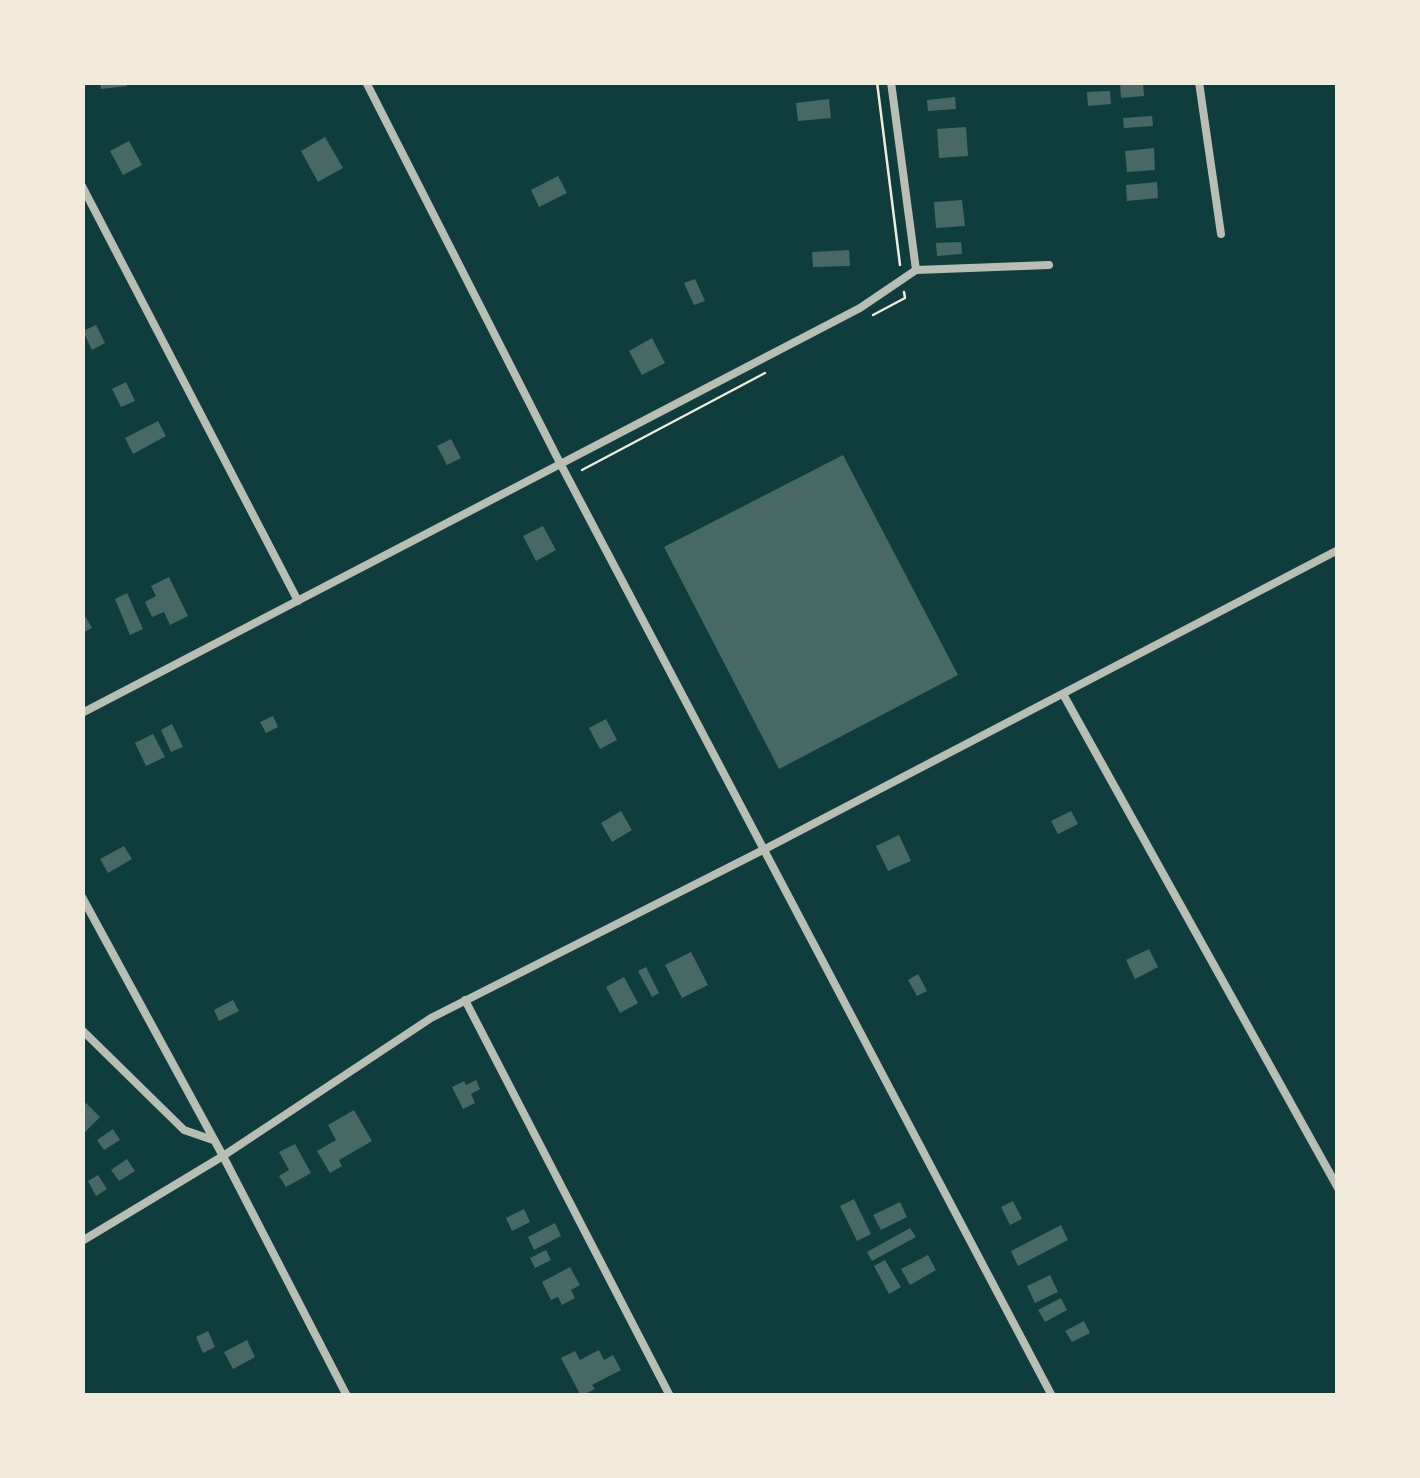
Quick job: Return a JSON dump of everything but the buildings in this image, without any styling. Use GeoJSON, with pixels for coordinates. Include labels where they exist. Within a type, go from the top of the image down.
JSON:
{"type":"FeatureCollection","features":[{"type":"Feature","properties":{"kind":"street"},"geometry":{"type":"LineString","coordinates":[[366,82],[560,464],[1052,1396]]}},
{"type":"Feature","properties":{"kind":"street"},"geometry":{"type":"LineString","coordinates":[[891,82],[916,270]]}},
{"type":"Feature","properties":{"kind":"street"},"geometry":{"type":"LineString","coordinates":[[1199,82],[1221,234]]}},
{"type":"Feature","properties":{"kind":"street"},"geometry":{"type":"LineString","coordinates":[[82,186],[298,600]]}},
{"type":"Feature","properties":{"kind":"street"},"geometry":{"type":"LineString","coordinates":[[82,712],[860,308],[916,270],[1049,266]]}},
{"type":"Feature","properties":{"kind":"street"},"geometry":{"type":"LineString","coordinates":[[82,1241],[223,1156],[431,1018],[1336,554]]}},
{"type":"Feature","properties":{"kind":"street"},"geometry":{"type":"LineString","coordinates":[[1063,694],[1338,1188]]}},
{"type":"Feature","properties":{"kind":"street"},"geometry":{"type":"LineString","coordinates":[[82,897],[223,1156],[347,1396]]}},
{"type":"Feature","properties":{"kind":"street"},"geometry":{"type":"LineString","coordinates":[[465,1000],[670,1396]]}},
{"type":"Feature","properties":{"kind":"street"},"geometry":{"type":"LineString","coordinates":[[82,1030],[184,1130],[213,1140]]}},
{"type":"Feature","properties":{"kind":"path"},"geometry":{"type":"LineString","coordinates":[[871,316],[905,298],[877,82]]}},
{"type":"Feature","properties":{"kind":"path"},"geometry":{"type":"LineString","coordinates":[[582,470],[769,370]]}}]}
